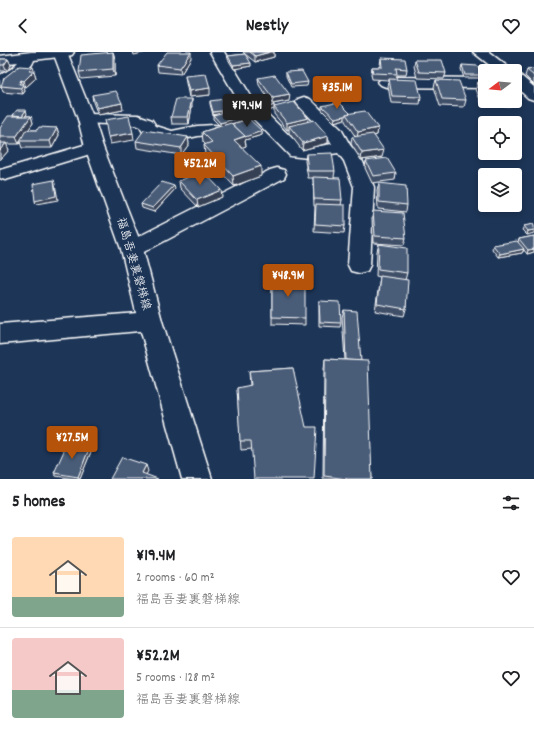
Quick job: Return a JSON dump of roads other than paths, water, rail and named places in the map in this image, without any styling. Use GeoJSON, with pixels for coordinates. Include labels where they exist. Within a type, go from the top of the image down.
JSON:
{"type":"FeatureCollection","features":[{"type":"Feature","properties":{"kind":"street"},"geometry":{"type":"LineString","coordinates":[[0,60],[62,52]]}},
{"type":"Feature","properties":{"kind":"street","name":"福島吾妻裏磐梯線"},"geometry":{"type":"LineString","coordinates":[[62,52],[86,119],[94,147],[132,249],[150,321],[197,479]]}},
{"type":"Feature","properties":{"kind":"street"},"geometry":{"type":"LineString","coordinates":[[218,52],[248,104],[296,152],[308,153],[342,147]]}},
{"type":"Feature","properties":{"kind":"street"},"geometry":{"type":"LineString","coordinates":[[480,52],[496,64]]}},
{"type":"Feature","properties":{"kind":"street"},"geometry":{"type":"LineString","coordinates":[[0,81],[16,72],[30,57]]}},
{"type":"Feature","properties":{"kind":"street"},"geometry":{"type":"LineString","coordinates":[[386,82],[478,83]]}},
{"type":"Feature","properties":{"kind":"street"},"geometry":{"type":"LineString","coordinates":[[522,85],[534,95]]}},
{"type":"Feature","properties":{"kind":"street"},"geometry":{"type":"LineString","coordinates":[[304,102],[335,133],[342,147],[353,160],[364,187],[359,265]]}},
{"type":"Feature","properties":{"kind":"street"},"geometry":{"type":"LineString","coordinates":[[86,119],[138,120],[146,124],[150,130],[172,136],[184,135],[197,131],[214,130]]}},
{"type":"Feature","properties":{"kind":"street"},"geometry":{"type":"LineString","coordinates":[[5,174],[94,147]]}},
{"type":"Feature","properties":{"kind":"street"},"geometry":{"type":"LineString","coordinates":[[132,249],[277,174]]}},
{"type":"Feature","properties":{"kind":"street"},"geometry":{"type":"LineString","coordinates":[[0,334],[150,321]]}}]}
